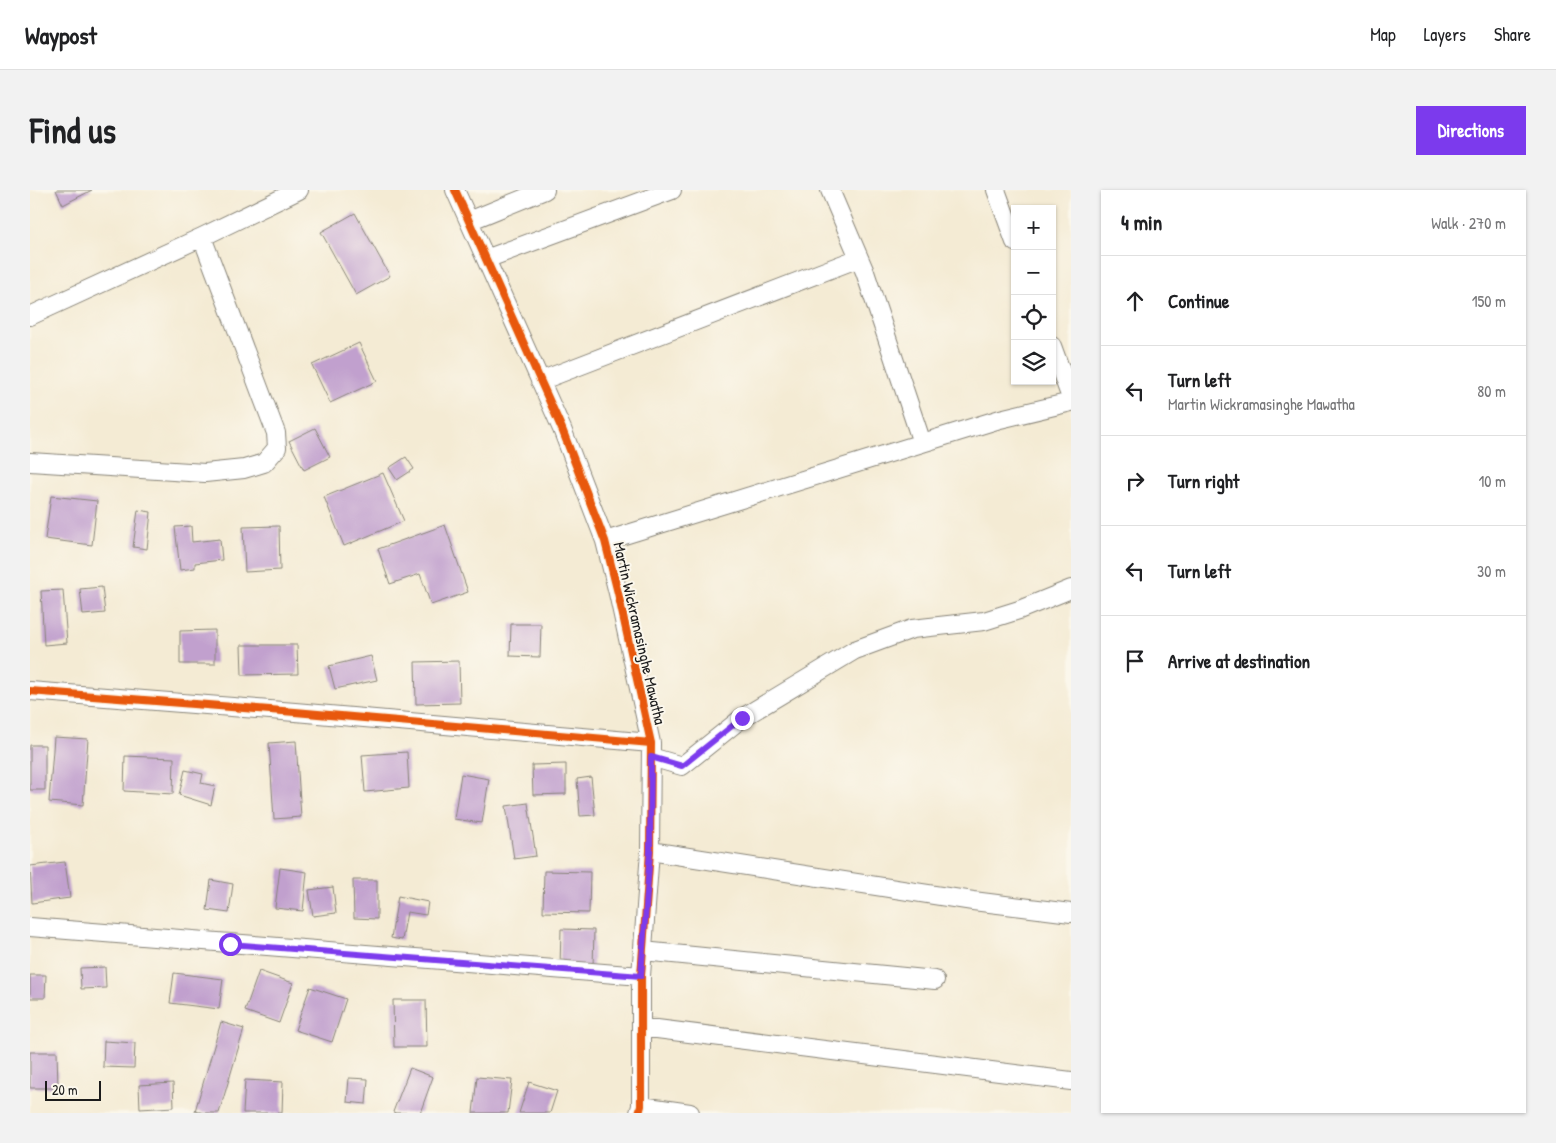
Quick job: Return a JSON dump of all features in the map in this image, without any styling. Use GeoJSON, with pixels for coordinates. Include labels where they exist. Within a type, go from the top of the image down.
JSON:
{"type":"FeatureCollection","features":[{"type":"Feature","properties":{"kind":"street"},"geometry":{"type":"LineString","coordinates":[[30,316],[299,190]]}},
{"type":"Feature","properties":{"kind":"street","name":"Martin Wickramasinghe Mawatha"},"geometry":{"type":"LineString","coordinates":[[455,190],[562,429],[605,541],[620,602],[651,750],[650,851],[641,976],[640,1109]]}},
{"type":"Feature","properties":{"kind":"street"},"geometry":{"type":"LineString","coordinates":[[469,221],[545,190]]}},
{"type":"Feature","properties":{"kind":"street"},"geometry":{"type":"LineString","coordinates":[[486,259],[672,190]]}},
{"type":"Feature","properties":{"kind":"street"},"geometry":{"type":"LineString","coordinates":[[830,190],[865,272],[922,443]]}},
{"type":"Feature","properties":{"kind":"street"},"geometry":{"type":"LineString","coordinates":[[996,190],[1011,231]]}},
{"type":"Feature","properties":{"kind":"street"},"geometry":{"type":"LineString","coordinates":[[30,462],[205,473],[244,469],[264,464],[276,448],[276,433],[202,237]]}},
{"type":"Feature","properties":{"kind":"street"},"geometry":{"type":"LineString","coordinates":[[540,381],[858,258]]}},
{"type":"Feature","properties":{"kind":"street"},"geometry":{"type":"LineString","coordinates":[[605,541],[1000,419],[1071,400],[1056,357]]}},
{"type":"Feature","properties":{"kind":"street"},"geometry":{"type":"LineString","coordinates":[[30,691],[295,712],[651,750],[682,766],[742,718],[855,650],[912,629],[984,621],[1019,610],[1071,589]]}},
{"type":"Feature","properties":{"kind":"street"},"geometry":{"type":"LineString","coordinates":[[650,851],[1071,914]]}},
{"type":"Feature","properties":{"kind":"street"},"geometry":{"type":"LineString","coordinates":[[30,927],[641,976]]}},
{"type":"Feature","properties":{"kind":"street"},"geometry":{"type":"LineString","coordinates":[[643,951],[935,980]]}},
{"type":"Feature","properties":{"kind":"street"},"geometry":{"type":"LineString","coordinates":[[641,1027],[1071,1081]]}},
{"type":"Feature","properties":{"kind":"street"},"geometry":{"type":"LineString","coordinates":[[640,1109],[690,1113]]}},
{"type":"Feature","properties":{"kind":"building"},"geometry":{"type":"Polygon","coordinates":[[[56,190],[92,190],[63,205],[56,190]]]}},
{"type":"Feature","properties":{"kind":"building"},"geometry":{"type":"Polygon","coordinates":[[[355,213],[390,276],[356,295],[321,232],[355,213]]]}},
{"type":"Feature","properties":{"kind":"building"},"geometry":{"type":"Polygon","coordinates":[[[359,343],[377,381],[330,403],[312,365],[359,343]]]}},
{"type":"Feature","properties":{"kind":"building"},"geometry":{"type":"Polygon","coordinates":[[[315,428],[330,457],[304,470],[289,441],[315,428]]]}},
{"type":"Feature","properties":{"kind":"building"},"geometry":{"type":"Polygon","coordinates":[[[406,457],[414,469],[397,480],[389,468],[406,457]]]}},
{"type":"Feature","properties":{"kind":"building"},"geometry":{"type":"Polygon","coordinates":[[[383,473],[404,521],[344,546],[324,497],[383,473]]]}},
{"type":"Feature","properties":{"kind":"building"},"geometry":{"type":"Polygon","coordinates":[[[51,496],[97,501],[92,545],[45,539],[51,496]]]}},
{"type":"Feature","properties":{"kind":"building"},"geometry":{"type":"Polygon","coordinates":[[[138,510],[151,512],[147,549],[133,547],[138,510]]]}},
{"type":"Feature","properties":{"kind":"building"},"geometry":{"type":"Polygon","coordinates":[[[445,525],[468,592],[431,605],[420,574],[390,584],[378,549],[445,525]]]}},
{"type":"Feature","properties":{"kind":"building"},"geometry":{"type":"Polygon","coordinates":[[[191,526],[192,542],[220,539],[222,560],[195,563],[195,568],[180,570],[175,527],[191,526]]]}},
{"type":"Feature","properties":{"kind":"building"},"geometry":{"type":"Polygon","coordinates":[[[279,526],[280,570],[245,572],[243,527],[279,526]]]}},
{"type":"Feature","properties":{"kind":"building"},"geometry":{"type":"Polygon","coordinates":[[[102,587],[105,613],[83,615],[80,589],[102,587]]]}},
{"type":"Feature","properties":{"kind":"building"},"geometry":{"type":"Polygon","coordinates":[[[63,590],[67,643],[44,645],[41,591],[63,590]]]}},
{"type":"Feature","properties":{"kind":"building"},"geometry":{"type":"Polygon","coordinates":[[[511,624],[541,624],[540,657],[510,656],[511,624]]]}},
{"type":"Feature","properties":{"kind":"building"},"geometry":{"type":"Polygon","coordinates":[[[215,630],[215,664],[180,664],[180,631],[215,630]]]}},
{"type":"Feature","properties":{"kind":"building"},"geometry":{"type":"Polygon","coordinates":[[[241,645],[297,645],[298,674],[242,675],[241,645]]]}},
{"type":"Feature","properties":{"kind":"building"},"geometry":{"type":"Polygon","coordinates":[[[371,656],[377,680],[335,689],[329,666],[371,656]]]}},
{"type":"Feature","properties":{"kind":"building"},"geometry":{"type":"Polygon","coordinates":[[[459,661],[460,703],[416,704],[415,662],[459,661]]]}},
{"type":"Feature","properties":{"kind":"building"},"geometry":{"type":"Polygon","coordinates":[[[54,737],[88,739],[83,805],[49,802],[54,737]]]}},
{"type":"Feature","properties":{"kind":"building"},"geometry":{"type":"Polygon","coordinates":[[[296,741],[301,817],[274,819],[269,743],[296,741]]]}},
{"type":"Feature","properties":{"kind":"building"},"geometry":{"type":"Polygon","coordinates":[[[30,745],[45,745],[45,790],[30,790],[30,745]]]}},
{"type":"Feature","properties":{"kind":"building"},"geometry":{"type":"Polygon","coordinates":[[[407,752],[409,788],[365,792],[362,755],[407,752]]]}},
{"type":"Feature","properties":{"kind":"building"},"geometry":{"type":"Polygon","coordinates":[[[125,756],[174,758],[173,794],[124,791],[125,756]]]}},
{"type":"Feature","properties":{"kind":"building"},"geometry":{"type":"Polygon","coordinates":[[[566,764],[566,794],[533,795],[532,765],[566,764]]]}},
{"type":"Feature","properties":{"kind":"building"},"geometry":{"type":"Polygon","coordinates":[[[185,770],[203,774],[201,783],[215,786],[211,805],[179,795],[185,770]]]}},
{"type":"Feature","properties":{"kind":"building"},"geometry":{"type":"Polygon","coordinates":[[[461,774],[489,779],[482,823],[454,819],[461,774]]]}},
{"type":"Feature","properties":{"kind":"building"},"geometry":{"type":"Polygon","coordinates":[[[591,777],[595,815],[580,816],[577,779],[591,777]]]}},
{"type":"Feature","properties":{"kind":"building"},"geometry":{"type":"Polygon","coordinates":[[[528,803],[536,856],[514,859],[506,806],[528,803]]]}},
{"type":"Feature","properties":{"kind":"building"},"geometry":{"type":"Polygon","coordinates":[[[65,862],[70,898],[32,903],[30,866],[65,862]]]}},
{"type":"Feature","properties":{"kind":"building"},"geometry":{"type":"Polygon","coordinates":[[[280,868],[307,872],[303,911],[275,908],[280,868]]]}},
{"type":"Feature","properties":{"kind":"building"},"geometry":{"type":"Polygon","coordinates":[[[544,871],[590,872],[589,913],[543,912],[544,871]]]}},
{"type":"Feature","properties":{"kind":"building"},"geometry":{"type":"Polygon","coordinates":[[[211,880],[233,884],[229,913],[207,910],[211,880]]]}},
{"type":"Feature","properties":{"kind":"building"},"geometry":{"type":"Polygon","coordinates":[[[353,880],[377,880],[377,919],[354,918],[353,880]]]}},
{"type":"Feature","properties":{"kind":"building"},"geometry":{"type":"Polygon","coordinates":[[[333,887],[336,913],[313,916],[309,890],[333,887]]]}},
{"type":"Feature","properties":{"kind":"building"},"geometry":{"type":"Polygon","coordinates":[[[398,896],[428,902],[426,915],[407,912],[402,940],[391,938],[398,896]]]}},
{"type":"Feature","properties":{"kind":"building"},"geometry":{"type":"Polygon","coordinates":[[[561,929],[594,930],[593,967],[560,966],[561,929]]]}},
{"type":"Feature","properties":{"kind":"building"},"geometry":{"type":"Polygon","coordinates":[[[105,967],[106,988],[81,989],[80,968],[105,967]]]}},
{"type":"Feature","properties":{"kind":"building"},"geometry":{"type":"Polygon","coordinates":[[[259,971],[293,983],[279,1023],[245,1011],[259,971]]]}},
{"type":"Feature","properties":{"kind":"building"},"geometry":{"type":"Polygon","coordinates":[[[174,973],[223,979],[219,1009],[170,1003],[174,973]]]}},
{"type":"Feature","properties":{"kind":"building"},"geometry":{"type":"Polygon","coordinates":[[[30,975],[46,975],[45,998],[30,998],[30,975]]]}},
{"type":"Feature","properties":{"kind":"building"},"geometry":{"type":"Polygon","coordinates":[[[310,987],[346,999],[332,1042],[295,1030],[310,987]]]}},
{"type":"Feature","properties":{"kind":"building"},"geometry":{"type":"Polygon","coordinates":[[[393,1000],[426,1000],[427,1047],[394,1047],[393,1000]]]}},
{"type":"Feature","properties":{"kind":"building"},"geometry":{"type":"Polygon","coordinates":[[[221,1022],[244,1029],[219,1113],[195,1111],[221,1022]]]}},
{"type":"Feature","properties":{"kind":"building"},"geometry":{"type":"Polygon","coordinates":[[[104,1041],[135,1043],[134,1068],[103,1067],[104,1041]]]}},
{"type":"Feature","properties":{"kind":"building"},"geometry":{"type":"Polygon","coordinates":[[[30,1052],[57,1052],[58,1088],[30,1088],[30,1052]]]}},
{"type":"Feature","properties":{"kind":"building"},"geometry":{"type":"Polygon","coordinates":[[[410,1068],[433,1077],[420,1113],[393,1112],[410,1068]]]}},
{"type":"Feature","properties":{"kind":"building"},"geometry":{"type":"Polygon","coordinates":[[[477,1077],[512,1080],[508,1113],[473,1113],[477,1077]]]}},
{"type":"Feature","properties":{"kind":"building"},"geometry":{"type":"Polygon","coordinates":[[[349,1078],[368,1079],[366,1104],[347,1102],[349,1078]]]}},
{"type":"Feature","properties":{"kind":"building"},"geometry":{"type":"Polygon","coordinates":[[[245,1080],[283,1082],[282,1113],[243,1113],[245,1080]]]}},
{"type":"Feature","properties":{"kind":"building"},"geometry":{"type":"Polygon","coordinates":[[[529,1082],[557,1091],[550,1113],[519,1113],[529,1082]]]}},
{"type":"Feature","properties":{"kind":"building"},"geometry":{"type":"Polygon","coordinates":[[[173,1083],[174,1107],[140,1109],[139,1085],[173,1083]]]}},
{"type":"Feature","properties":{"kind":"cycle path"},"geometry":{"type":"LineString","coordinates":[[455,190],[562,429],[605,541],[651,743],[650,851],[641,976],[641,1106],[639,1113]]}},
{"type":"Feature","properties":{"kind":"cycle path"},"geometry":{"type":"LineString","coordinates":[[30,691],[651,743]]}},
{"type":"Feature","properties":{"kind":"route"},"geometry":{"type":"LineString","coordinates":[[230,944],[641,976],[650,851],[651,757],[682,766],[742,718]]}}]}
